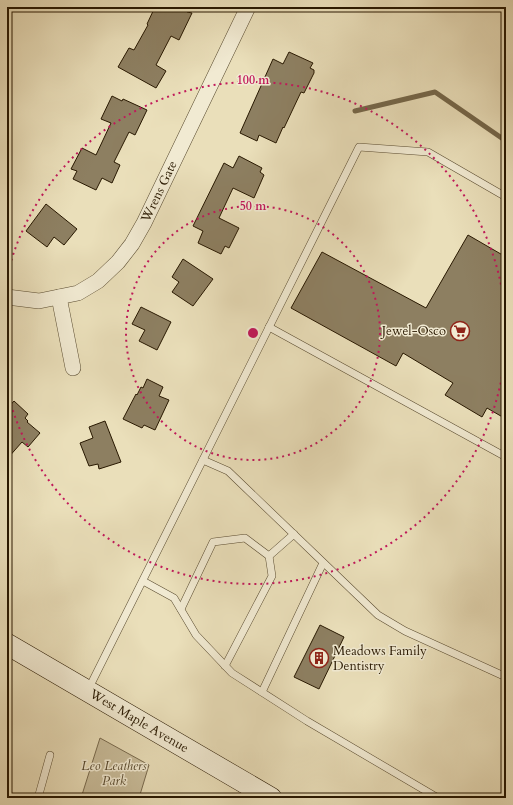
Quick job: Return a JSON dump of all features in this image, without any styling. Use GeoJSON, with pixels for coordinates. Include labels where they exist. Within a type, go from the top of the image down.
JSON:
{"type":"FeatureCollection","features":[{"type":"Feature","properties":{"kind":"main road","name":"West Maple Avenue"},"geometry":{"type":"LineString","coordinates":[[7,644],[271,798]]}},
{"type":"Feature","properties":{"kind":"street","name":"Wrens Gate"},"geometry":{"type":"LineString","coordinates":[[7,298],[39,301],[78,293],[98,281],[118,262],[132,244],[144,223],[248,7]]}},
{"type":"Feature","properties":{"kind":"street"},"geometry":{"type":"LineString","coordinates":[[59,297],[72,368]]}},
{"type":"Feature","properties":{"kind":"lane"},"geometry":{"type":"LineString","coordinates":[[88,690],[359,147],[428,152],[506,197]]}},
{"type":"Feature","properties":{"kind":"lane"},"geometry":{"type":"LineString","coordinates":[[269,328],[506,457]]}},
{"type":"Feature","properties":{"kind":"lane"},"geometry":{"type":"LineString","coordinates":[[203,460],[228,470],[378,615],[404,631],[506,677]]}},
{"type":"Feature","properties":{"kind":"lane"},"geometry":{"type":"LineString","coordinates":[[269,556],[294,534]]}},
{"type":"Feature","properties":{"kind":"lane"},"geometry":{"type":"LineString","coordinates":[[181,609],[213,542],[245,538],[269,556],[272,576],[225,666]]}},
{"type":"Feature","properties":{"kind":"lane"},"geometry":{"type":"LineString","coordinates":[[262,692],[323,563]]}},
{"type":"Feature","properties":{"kind":"lane"},"geometry":{"type":"LineString","coordinates":[[143,581],[174,598],[196,635],[232,673],[307,721],[438,798]]}},
{"type":"Feature","properties":{"kind":"lane"},"geometry":{"type":"LineString","coordinates":[[38,798],[50,756]]}},
{"type":"Feature","properties":{"kind":"lane"},"geometry":{"type":"LineString","coordinates":[[7,796],[13,798]]}},
{"type":"Feature","properties":{"kind":"green space","name":"Leo Leathers Park"},"geometry":{"type":"Polygon","coordinates":[[[100,738],[149,765],[139,798],[81,798],[100,738]]]}},
{"type":"Feature","properties":{"kind":"building"},"geometry":{"type":"Polygon","coordinates":[[[155,7],[190,7],[187,12],[192,13],[179,40],[171,36],[156,65],[166,71],[156,88],[118,67],[129,48],[134,50],[148,25],[147,24],[155,7]]]}},
{"type":"Feature","properties":{"kind":"building"},"geometry":{"type":"Polygon","coordinates":[[[289,52],[313,63],[310,68],[314,70],[314,73],[304,93],[301,92],[276,143],[259,135],[257,141],[240,133],[273,59],[283,64],[289,52]]]}},
{"type":"Feature","properties":{"kind":"building"},"geometry":{"type":"Polygon","coordinates":[[[112,96],[122,101],[123,99],[147,110],[135,135],[129,132],[114,162],[120,165],[112,183],[102,178],[96,190],[73,179],[77,171],[71,169],[82,148],[96,155],[111,123],[101,119],[112,96]]]}},
{"type":"Feature","properties":{"kind":"building"},"geometry":{"type":"Polygon","coordinates":[[[239,156],[262,168],[260,172],[264,175],[254,198],[233,188],[219,218],[239,228],[229,248],[225,246],[221,254],[198,243],[203,231],[193,226],[224,163],[233,168],[239,156]]]}},
{"type":"Feature","properties":{"kind":"building"},"geometry":{"type":"Polygon","coordinates":[[[46,204],[77,229],[64,245],[54,237],[47,247],[26,231],[46,204]]]}},
{"type":"Feature","properties":{"kind":"building","name":"Jewel-Osco"},"geometry":{"type":"Polygon","coordinates":[[[468,235],[506,257],[506,419],[487,408],[482,417],[445,395],[453,383],[403,353],[396,366],[291,308],[322,252],[426,308],[468,235]]]}},
{"type":"Feature","properties":{"kind":"building"},"geometry":{"type":"Polygon","coordinates":[[[183,259],[213,279],[193,306],[172,292],[179,282],[172,277],[183,259]]]}},
{"type":"Feature","properties":{"kind":"building"},"geometry":{"type":"Polygon","coordinates":[[[141,307],[171,322],[157,350],[139,341],[145,330],[132,324],[141,307]]]}},
{"type":"Feature","properties":{"kind":"building"},"geometry":{"type":"Polygon","coordinates":[[[147,379],[163,387],[159,396],[169,400],[155,430],[144,425],[142,428],[123,419],[136,394],[137,395],[141,387],[143,388],[147,379]]]}},
{"type":"Feature","properties":{"kind":"building"},"geometry":{"type":"Polygon","coordinates":[[[14,401],[28,414],[25,418],[28,421],[27,422],[40,433],[28,447],[22,442],[7,459],[7,409],[14,401]]]}},
{"type":"Feature","properties":{"kind":"building"},"geometry":{"type":"Polygon","coordinates":[[[105,421],[121,462],[99,469],[98,464],[89,466],[80,443],[93,438],[89,427],[105,421]]]}},
{"type":"Feature","properties":{"kind":"building","name":"Meadows Family Dentistry"},"geometry":{"type":"Polygon","coordinates":[[[320,625],[344,637],[319,689],[294,677],[320,625]]]}},
{"type":"Feature","properties":{"kind":"waterway"},"geometry":{"type":"LineString","coordinates":[[355,111],[435,92],[506,141]]}},
{"type":"Feature","properties":{"kind":"place","name":"Jewel-Osco"},"geometry":{"type":"Point","coordinates":[460,331]}},
{"type":"Feature","properties":{"kind":"place","name":"Meadows Family Dentistry"},"geometry":{"type":"Point","coordinates":[319,658]}}]}
